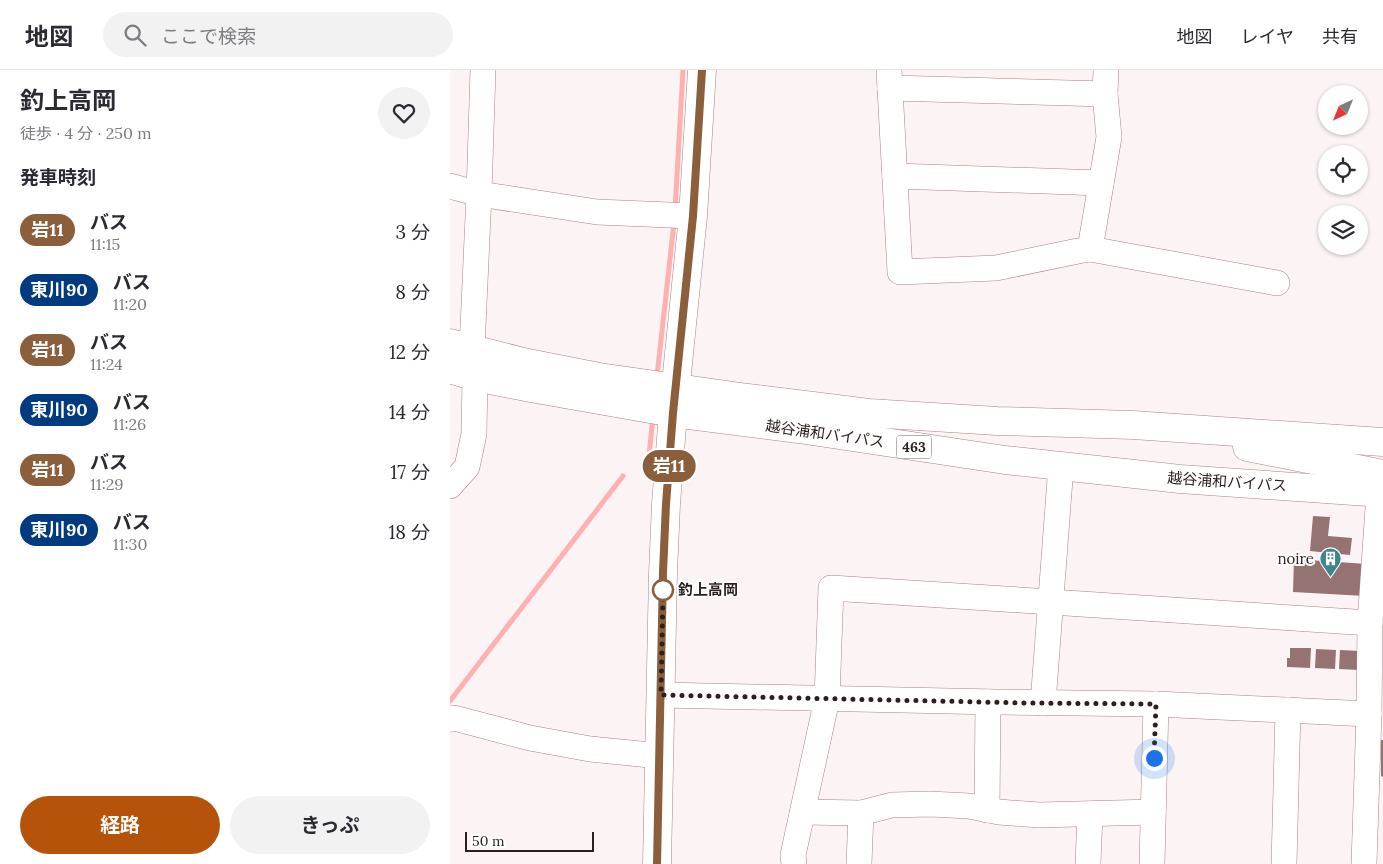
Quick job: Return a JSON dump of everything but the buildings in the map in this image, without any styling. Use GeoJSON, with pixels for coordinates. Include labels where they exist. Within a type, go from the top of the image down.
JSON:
{"type":"FeatureCollection","features":[{"type":"Feature","properties":{"kind":"main road"},"geometry":{"type":"LineString","coordinates":[[657,864],[666,513],[674,400],[693,216],[702,70]]}},
{"type":"Feature","properties":{"kind":"main road","name":"越谷浦和バイパス"},"geometry":{"type":"LineString","coordinates":[[461,346],[533,364],[599,377],[674,400],[808,431],[1005,460],[1180,479],[1382,487]]}},
{"type":"Feature","properties":{"kind":"main road","name":"越谷浦和バイパス"},"geometry":{"type":"LineString","coordinates":[[463,373],[674,400],[997,421],[1133,424],[1383,442]]}},
{"type":"Feature","properties":{"kind":"main road"},"geometry":{"type":"LineString","coordinates":[[1133,424],[1382,487]]}},
{"type":"Feature","properties":{"kind":"street"},"geometry":{"type":"LineString","coordinates":[[461,346],[480,194],[483,70]]}},
{"type":"Feature","properties":{"kind":"street"},"geometry":{"type":"LineString","coordinates":[[1090,250],[1109,137],[1105,94],[1106,70]]}},
{"type":"Feature","properties":{"kind":"street"},"geometry":{"type":"LineString","coordinates":[[1105,94],[889,79],[900,272],[996,268],[1078,250],[1090,250],[1277,283]]}},
{"type":"Feature","properties":{"kind":"street"},"geometry":{"type":"LineString","coordinates":[[895,176],[1101,183]]}},
{"type":"Feature","properties":{"kind":"street"},"geometry":{"type":"LineString","coordinates":[[450,186],[480,194],[597,212],[693,216]]}},
{"type":"Feature","properties":{"kind":"street"},"geometry":{"type":"LineString","coordinates":[[450,486],[467,467],[474,434],[463,373]]}},
{"type":"Feature","properties":{"kind":"street"},"geometry":{"type":"LineString","coordinates":[[1043,703],[1061,466]]}},
{"type":"Feature","properties":{"kind":"street"},"geometry":{"type":"LineString","coordinates":[[1364,864],[1370,714],[1370,623],[1382,487]]}},
{"type":"Feature","properties":{"kind":"street"},"geometry":{"type":"LineString","coordinates":[[794,864],[793,855],[827,698],[831,588],[1370,623]]}},
{"type":"Feature","properties":{"kind":"street"},"geometry":{"type":"LineString","coordinates":[[661,695],[1156,704],[1370,714]]}},
{"type":"Feature","properties":{"kind":"street"},"geometry":{"type":"LineString","coordinates":[[987,810],[988,702]]}},
{"type":"Feature","properties":{"kind":"street"},"geometry":{"type":"LineString","coordinates":[[1152,864],[1156,704]]}},
{"type":"Feature","properties":{"kind":"street"},"geometry":{"type":"LineString","coordinates":[[1284,864],[1288,710]]}},
{"type":"Feature","properties":{"kind":"street"},"geometry":{"type":"LineString","coordinates":[[450,719],[454,718],[530,738],[590,749],[660,756]]}},
{"type":"Feature","properties":{"kind":"street"},"geometry":{"type":"LineString","coordinates":[[803,812],[860,813],[892,806],[930,804],[970,806],[999,812],[1039,815],[1153,812]]}},
{"type":"Feature","properties":{"kind":"street"},"geometry":{"type":"LineString","coordinates":[[859,864],[860,813]]}},
{"type":"Feature","properties":{"kind":"street"},"geometry":{"type":"LineString","coordinates":[[1088,864],[1090,814]]}},
{"type":"Feature","properties":{"kind":"waterway"},"geometry":{"type":"LineString","coordinates":[[675,210],[683,70]]}},
{"type":"Feature","properties":{"kind":"waterway"},"geometry":{"type":"LineString","coordinates":[[657,376],[674,223]]}},
{"type":"Feature","properties":{"kind":"waterway"},"geometry":{"type":"LineString","coordinates":[[648,466],[653,417]]}},
{"type":"Feature","properties":{"kind":"waterway"},"geometry":{"type":"LineString","coordinates":[[450,701],[623,476]]}},
{"type":"Feature","properties":{"kind":"bus line","name":"岩11"},"geometry":{"type":"LineString","coordinates":[[657,864],[666,504],[673,413],[693,216],[702,70]]}},
{"type":"Feature","properties":{"kind":"place","name":"noire"},"geometry":{"type":"Point","coordinates":[1330,578]}},
{"type":"Feature","properties":{"kind":"place","name":"釣上高岡"},"geometry":{"type":"Point","coordinates":[663,590]}},
{"type":"Feature","properties":{"kind":"route"},"geometry":{"type":"LineString","coordinates":[[663,590],[661,695],[1156,704],[1154,758]]}}]}
